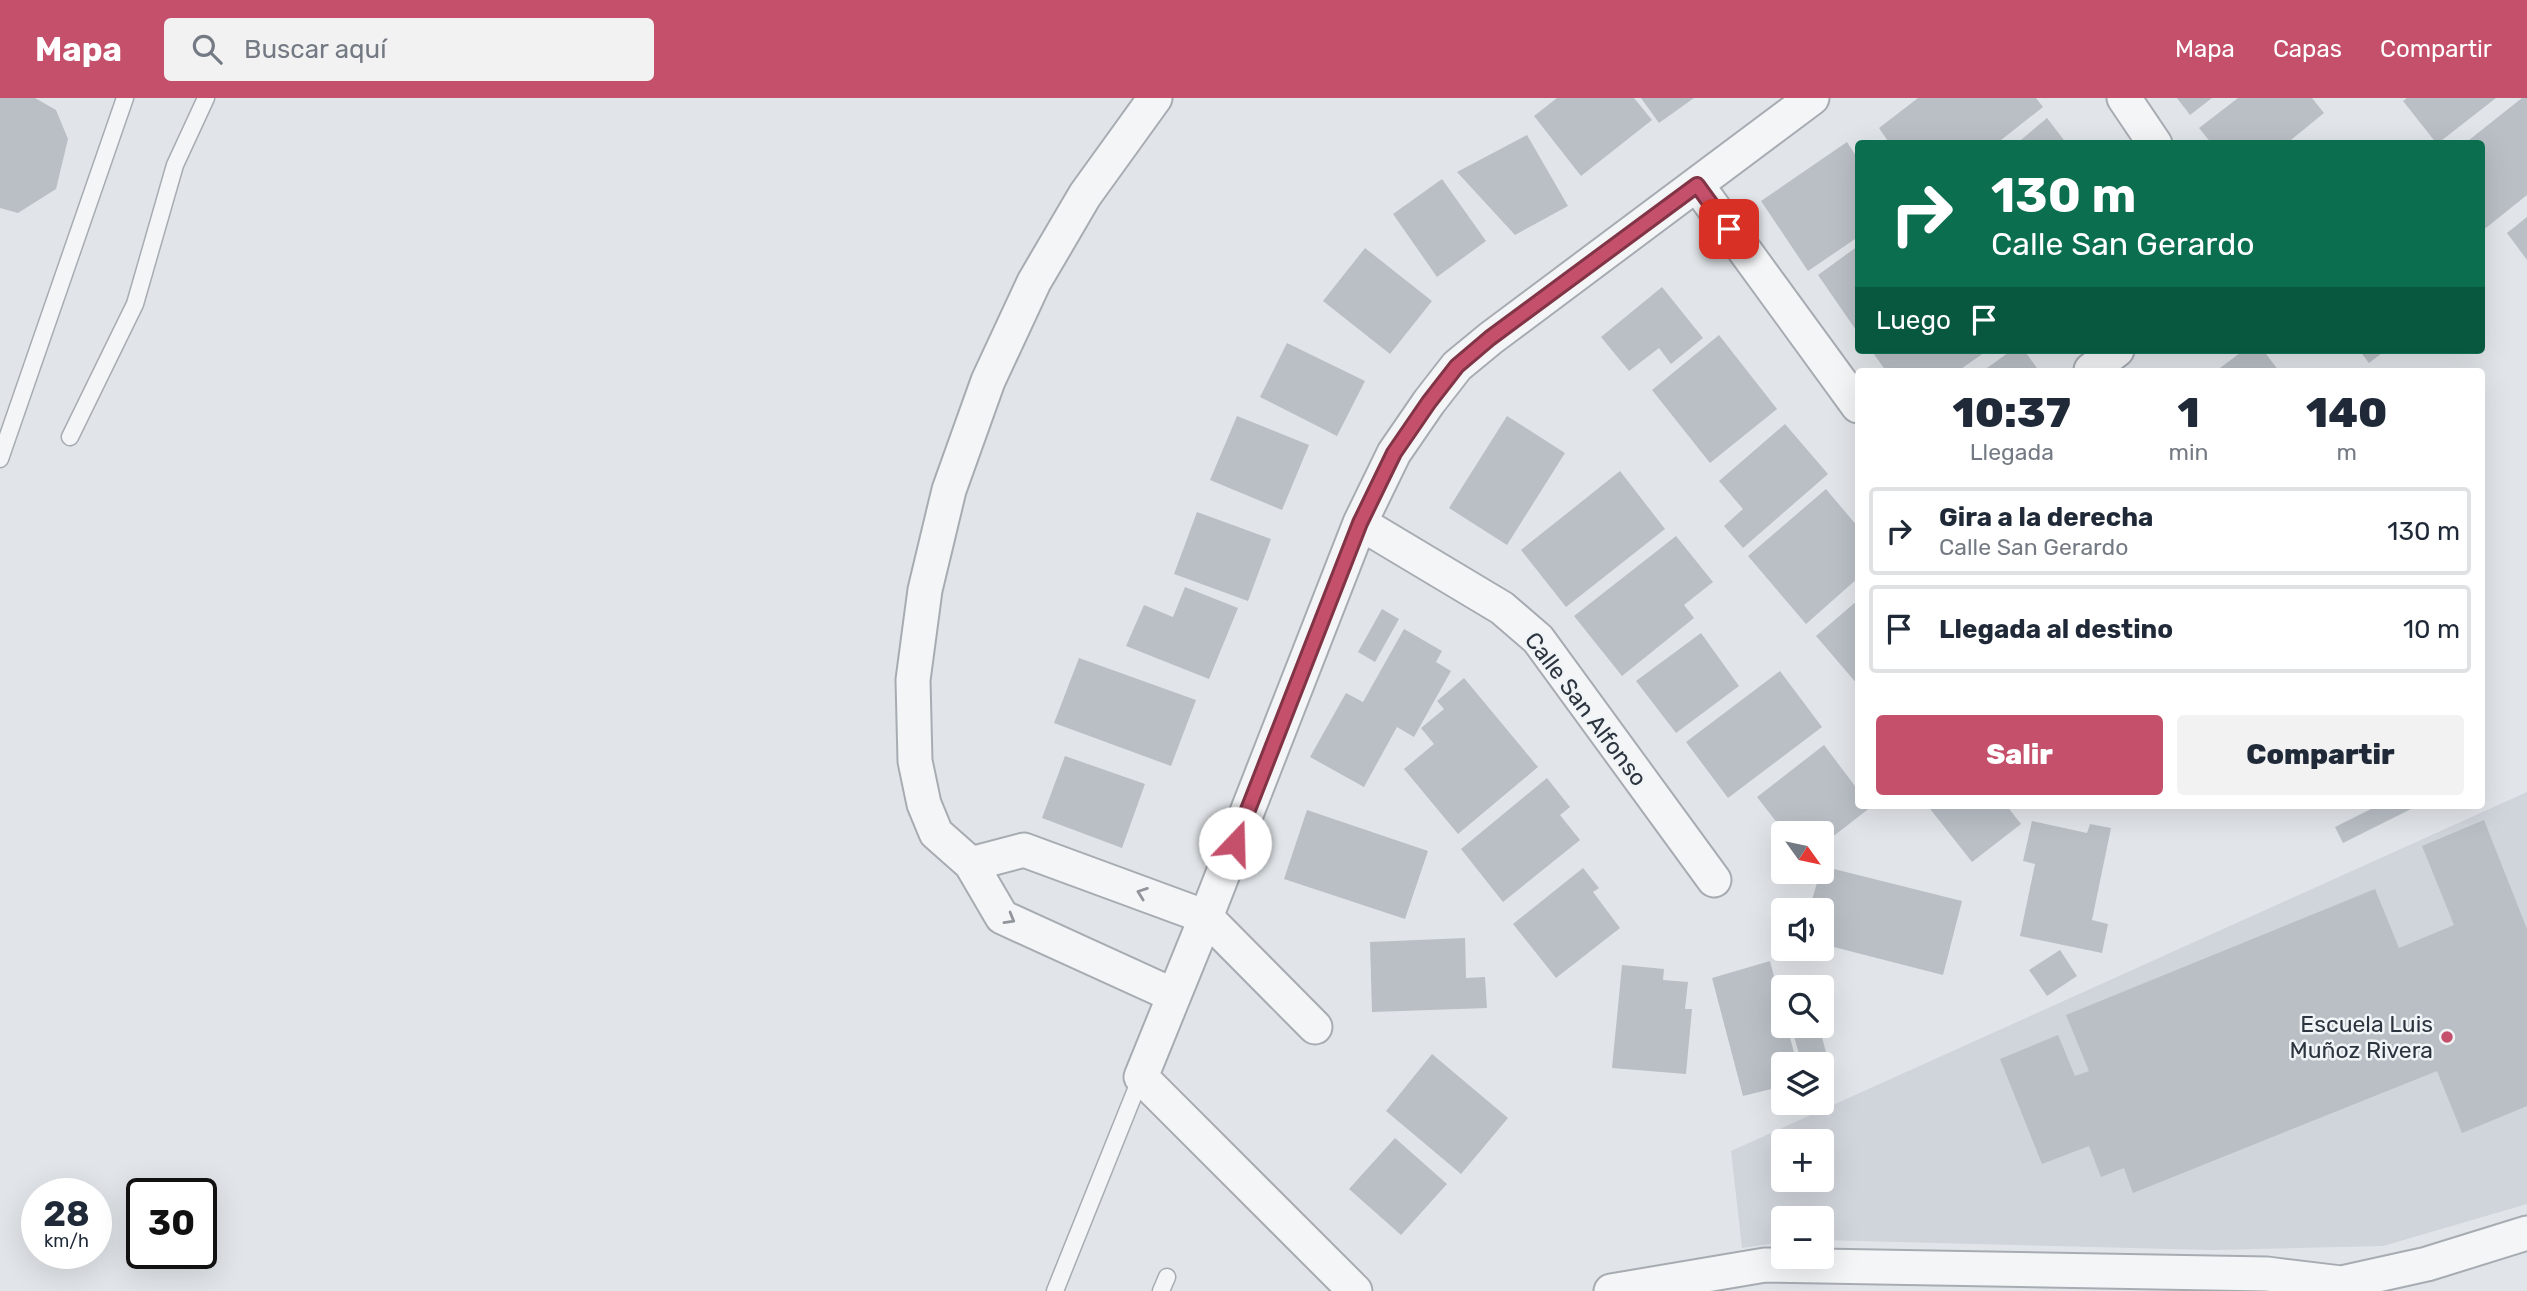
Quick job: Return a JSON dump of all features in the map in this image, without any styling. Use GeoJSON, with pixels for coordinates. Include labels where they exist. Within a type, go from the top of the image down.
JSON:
{"type":"FeatureCollection","features":[{"type":"Feature","properties":{"kind":"street"},"geometry":{"type":"LineString","coordinates":[[1154,98],[1084,195],[1034,282],[988,381],[949,489],[931,565],[913,680],[915,761],[924,803],[936,833],[971,864],[1002,917],[1173,995]]}},
{"type":"Feature","properties":{"kind":"street"},"geometry":{"type":"LineString","coordinates":[[1355,1291],[1142,1077],[1173,995],[1360,523],[1394,453],[1457,366],[1811,98]]}},
{"type":"Feature","properties":{"kind":"street"},"geometry":{"type":"LineString","coordinates":[[2124,98],[2152,140]]}},
{"type":"Feature","properties":{"kind":"street"},"geometry":{"type":"LineString","coordinates":[[1697,185],[1855,402]]}},
{"type":"Feature","properties":{"kind":"street","name":"Calle San Alfonso"},"geometry":{"type":"LineString","coordinates":[[1360,523],[1502,608],[1538,639],[1714,880]]}},
{"type":"Feature","properties":{"kind":"street"},"geometry":{"type":"LineString","coordinates":[[971,864],[1024,849],[1206,917],[1315,1027]]}},
{"type":"Feature","properties":{"kind":"street"},"geometry":{"type":"LineString","coordinates":[[1611,1291],[1765,1265],[2267,1274],[2341,1283],[2427,1264],[2527,1233]]}},
{"type":"Feature","properties":{"kind":"lane"},"geometry":{"type":"LineString","coordinates":[[0,459],[125,98]]}},
{"type":"Feature","properties":{"kind":"lane"},"geometry":{"type":"LineString","coordinates":[[70,437],[135,304],[174,165],[206,98]]}},
{"type":"Feature","properties":{"kind":"lane"},"geometry":{"type":"LineString","coordinates":[[1055,1291],[1142,1077]]}},
{"type":"Feature","properties":{"kind":"shaded area"},"geometry":{"type":"Polygon","coordinates":[[[2527,792],[2527,1204],[2383,1246],[2212,1250],[1834,1240],[1834,1206],[1771,1206],[1771,1244],[1742,1248],[1731,1151],[1771,1133],[1771,1192],[1834,1192],[1834,1129],[1780,1129],[1811,1115],[1834,1115],[1834,1105],[2527,792]]]}},
{"type":"Feature","properties":{"kind":"building"},"geometry":{"type":"Polygon","coordinates":[[[0,98],[35,98],[56,110],[68,139],[56,189],[18,213],[0,208],[0,98]]]}},
{"type":"Feature","properties":{"kind":"building"},"geometry":{"type":"Polygon","coordinates":[[[1557,98],[1634,98],[1652,120],[1581,176],[1534,116],[1557,98]]]}},
{"type":"Feature","properties":{"kind":"building"},"geometry":{"type":"Polygon","coordinates":[[[1641,98],[1694,98],[1659,123],[1641,98]]]}},
{"type":"Feature","properties":{"kind":"building"},"geometry":{"type":"Polygon","coordinates":[[[1918,98],[2036,98],[2043,107],[2001,140],[1887,140],[1879,128],[1918,98]]]}},
{"type":"Feature","properties":{"kind":"building"},"geometry":{"type":"Polygon","coordinates":[[[2177,98],[2212,98],[2190,115],[2177,98]]]}},
{"type":"Feature","properties":{"kind":"building"},"geometry":{"type":"Polygon","coordinates":[[[2238,98],[2312,98],[2324,113],[2291,140],[2209,140],[2199,128],[2238,98]]]}},
{"type":"Feature","properties":{"kind":"building"},"geometry":{"type":"Polygon","coordinates":[[[2407,98],[2496,98],[2442,140],[2434,140],[2403,101],[2407,98]]]}},
{"type":"Feature","properties":{"kind":"building"},"geometry":{"type":"Polygon","coordinates":[[[2522,98],[2527,98],[2527,195],[2485,229],[2485,140],[2469,140],[2522,98]]]}},
{"type":"Feature","properties":{"kind":"building"},"geometry":{"type":"Polygon","coordinates":[[[2047,118],[2064,140],[2021,140],[2047,118]]]}},
{"type":"Feature","properties":{"kind":"building"},"geometry":{"type":"Polygon","coordinates":[[[1527,135],[1568,206],[1515,235],[1457,172],[1527,135]]]}},
{"type":"Feature","properties":{"kind":"building"},"geometry":{"type":"Polygon","coordinates":[[[1847,142],[1855,154],[1855,239],[1808,271],[1761,201],[1847,142]]]}},
{"type":"Feature","properties":{"kind":"building"},"geometry":{"type":"Polygon","coordinates":[[[1442,179],[1486,241],[1437,277],[1393,214],[1442,179]]]}},
{"type":"Feature","properties":{"kind":"building"},"geometry":{"type":"Polygon","coordinates":[[[2527,217],[2527,260],[2507,233],[2527,217]]]}},
{"type":"Feature","properties":{"kind":"building"},"geometry":{"type":"Polygon","coordinates":[[[1365,248],[1432,301],[1390,354],[1323,301],[1365,248]]]}},
{"type":"Feature","properties":{"kind":"building"},"geometry":{"type":"Polygon","coordinates":[[[1855,248],[1855,329],[1818,275],[1855,248]]]}},
{"type":"Feature","properties":{"kind":"building"},"geometry":{"type":"Polygon","coordinates":[[[1662,287],[1703,338],[1671,364],[1659,348],[1629,371],[1601,337],[1662,287]]]}},
{"type":"Feature","properties":{"kind":"building"},"geometry":{"type":"Polygon","coordinates":[[[1719,335],[1777,409],[1710,463],[1652,390],[1719,335]]]}},
{"type":"Feature","properties":{"kind":"building"},"geometry":{"type":"Polygon","coordinates":[[[1287,343],[1365,381],[1337,436],[1260,397],[1287,343]]]}},
{"type":"Feature","properties":{"kind":"building"},"geometry":{"type":"Polygon","coordinates":[[[1874,354],[1982,354],[1962,368],[1884,368],[1874,354]]]}},
{"type":"Feature","properties":{"kind":"building"},"geometry":{"type":"Polygon","coordinates":[[[2006,354],[2027,354],[2037,368],[1987,368],[2006,354]]]}},
{"type":"Feature","properties":{"kind":"building"},"geometry":{"type":"Polygon","coordinates":[[[2239,354],[2266,354],[2277,368],[2220,368],[2239,354]]]}},
{"type":"Feature","properties":{"kind":"building"},"geometry":{"type":"Polygon","coordinates":[[[2362,354],[2381,354],[2369,363],[2362,354]]]}},
{"type":"Feature","properties":{"kind":"building"},"geometry":{"type":"Polygon","coordinates":[[[1237,416],[1309,445],[1282,510],[1210,480],[1237,416]]]}},
{"type":"Feature","properties":{"kind":"building"},"geometry":{"type":"Polygon","coordinates":[[[1507,416],[1565,453],[1507,545],[1449,508],[1507,416]]]}},
{"type":"Feature","properties":{"kind":"building"},"geometry":{"type":"Polygon","coordinates":[[[1785,424],[1828,474],[1743,548],[1724,526],[1743,509],[1719,481],[1785,424]]]}},
{"type":"Feature","properties":{"kind":"building"},"geometry":{"type":"Polygon","coordinates":[[[1620,471],[1665,529],[1566,607],[1521,550],[1620,471]]]}},
{"type":"Feature","properties":{"kind":"building"},"geometry":{"type":"Polygon","coordinates":[[[1826,489],[1855,523],[1855,581],[1806,624],[1748,556],[1826,489]]]}},
{"type":"Feature","properties":{"kind":"building"},"geometry":{"type":"Polygon","coordinates":[[[1197,512],[1271,539],[1248,601],[1174,574],[1197,512]]]}},
{"type":"Feature","properties":{"kind":"building"},"geometry":{"type":"Polygon","coordinates":[[[1676,536],[1713,582],[1684,605],[1694,618],[1622,676],[1574,616],[1676,536]]]}},
{"type":"Feature","properties":{"kind":"building"},"geometry":{"type":"Polygon","coordinates":[[[1185,587],[1238,608],[1209,679],[1126,646],[1144,605],[1173,617],[1185,587]]]}},
{"type":"Feature","properties":{"kind":"building"},"geometry":{"type":"Polygon","coordinates":[[[1855,603],[1855,682],[1816,636],[1855,603]]]}},
{"type":"Feature","properties":{"kind":"building"},"geometry":{"type":"Polygon","coordinates":[[[1382,609],[1399,619],[1375,662],[1358,652],[1382,609]]]}},
{"type":"Feature","properties":{"kind":"building"},"geometry":{"type":"Polygon","coordinates":[[[1404,629],[1442,651],[1436,662],[1451,671],[1414,737],[1397,727],[1364,787],[1310,757],[1346,693],[1363,702],[1404,629]]]}},
{"type":"Feature","properties":{"kind":"building"},"geometry":{"type":"Polygon","coordinates":[[[1701,633],[1739,686],[1676,733],[1636,681],[1701,633]]]}},
{"type":"Feature","properties":{"kind":"building"},"geometry":{"type":"Polygon","coordinates":[[[1079,658],[1196,700],[1171,766],[1054,723],[1079,658]]]}},
{"type":"Feature","properties":{"kind":"building"},"geometry":{"type":"Polygon","coordinates":[[[1780,671],[1822,727],[1728,798],[1686,742],[1780,671]]]}},
{"type":"Feature","properties":{"kind":"building"},"geometry":{"type":"Polygon","coordinates":[[[1464,678],[1538,767],[1458,834],[1404,769],[1434,744],[1421,728],[1444,709],[1437,701],[1464,678]]]}},
{"type":"Feature","properties":{"kind":"building"},"geometry":{"type":"Polygon","coordinates":[[[1824,745],[1855,786],[1855,809],[1868,809],[1834,836],[1834,821],[1776,821],[1757,797],[1824,745]]]}},
{"type":"Feature","properties":{"kind":"building"},"geometry":{"type":"Polygon","coordinates":[[[1065,756],[1145,784],[1122,848],[1042,818],[1065,756]]]}},
{"type":"Feature","properties":{"kind":"building"},"geometry":{"type":"Polygon","coordinates":[[[1547,778],[1570,807],[1560,815],[1580,840],[1503,902],[1461,849],[1547,778]]]}},
{"type":"Feature","properties":{"kind":"building"},"geometry":{"type":"Polygon","coordinates":[[[1930,809],[2009,809],[2021,824],[1972,862],[1930,809]]]}},
{"type":"Feature","properties":{"kind":"building"},"geometry":{"type":"Polygon","coordinates":[[[2371,809],[2411,809],[2343,843],[2335,827],[2371,809]]]}},
{"type":"Feature","properties":{"kind":"building"},"geometry":{"type":"Polygon","coordinates":[[[1307,810],[1428,851],[1405,919],[1284,879],[1307,810]]]}},
{"type":"Feature","properties":{"kind":"building"},"geometry":{"type":"Polygon","coordinates":[[[2484,820],[2527,929],[2527,1106],[2462,1133],[2437,1071],[2133,1193],[2124,1168],[2101,1177],[2089,1146],[2042,1164],[2000,1059],[2058,1035],[2075,1076],[2089,1071],[2066,1015],[2375,889],[2399,948],[2454,925],[2422,846],[2484,820]]]}},
{"type":"Feature","properties":{"kind":"building"},"geometry":{"type":"Polygon","coordinates":[[[2032,821],[2087,833],[2090,824],[2111,828],[2092,920],[2108,924],[2102,953],[2020,936],[2035,864],[2023,861],[2032,821]]]}},
{"type":"Feature","properties":{"kind":"building"},"geometry":{"type":"Polygon","coordinates":[[[1583,868],[1599,888],[1593,892],[1620,928],[1556,978],[1513,924],[1583,868]]]}},
{"type":"Feature","properties":{"kind":"building"},"geometry":{"type":"Polygon","coordinates":[[[1834,869],[1962,901],[1943,975],[1834,947],[1834,898],[1813,898],[1817,884],[1834,884],[1834,869]]]}},
{"type":"Feature","properties":{"kind":"building"},"geometry":{"type":"Polygon","coordinates":[[[1465,938],[1466,978],[1485,977],[1487,1008],[1372,1012],[1370,942],[1465,938]]]}},
{"type":"Feature","properties":{"kind":"building"},"geometry":{"type":"Polygon","coordinates":[[[2060,950],[2077,976],[2047,996],[2029,970],[2060,950]]]}},
{"type":"Feature","properties":{"kind":"building"},"geometry":{"type":"Polygon","coordinates":[[[1770,961],[1774,975],[1771,975],[1771,1038],[1790,1038],[1794,1052],[1771,1052],[1771,1089],[1743,1096],[1712,978],[1770,961]]]}},
{"type":"Feature","properties":{"kind":"building"},"geometry":{"type":"Polygon","coordinates":[[[1622,965],[1664,969],[1663,980],[1688,982],[1685,1009],[1692,1009],[1686,1074],[1612,1068],[1622,965]]]}},
{"type":"Feature","properties":{"kind":"building"},"geometry":{"type":"Polygon","coordinates":[[[1794,1038],[1822,1038],[1826,1052],[1799,1052],[1794,1038]]]}},
{"type":"Feature","properties":{"kind":"building"},"geometry":{"type":"Polygon","coordinates":[[[1432,1054],[1508,1118],[1461,1174],[1386,1111],[1432,1054]]]}},
{"type":"Feature","properties":{"kind":"building"},"geometry":{"type":"Polygon","coordinates":[[[1395,1138],[1447,1184],[1401,1235],[1349,1189],[1395,1138]]]}},
{"type":"Feature","properties":{"kind":"place","name":"Escuela Luis Muñoz Rivera"},"geometry":{"type":"Point","coordinates":[2447,1037]}},
{"type":"Feature","properties":{"kind":"route"},"geometry":{"type":"LineString","coordinates":[[1235,843],[1360,523],[1394,453],[1457,366],[1490,338],[1697,185],[1729,229]]}}]}
